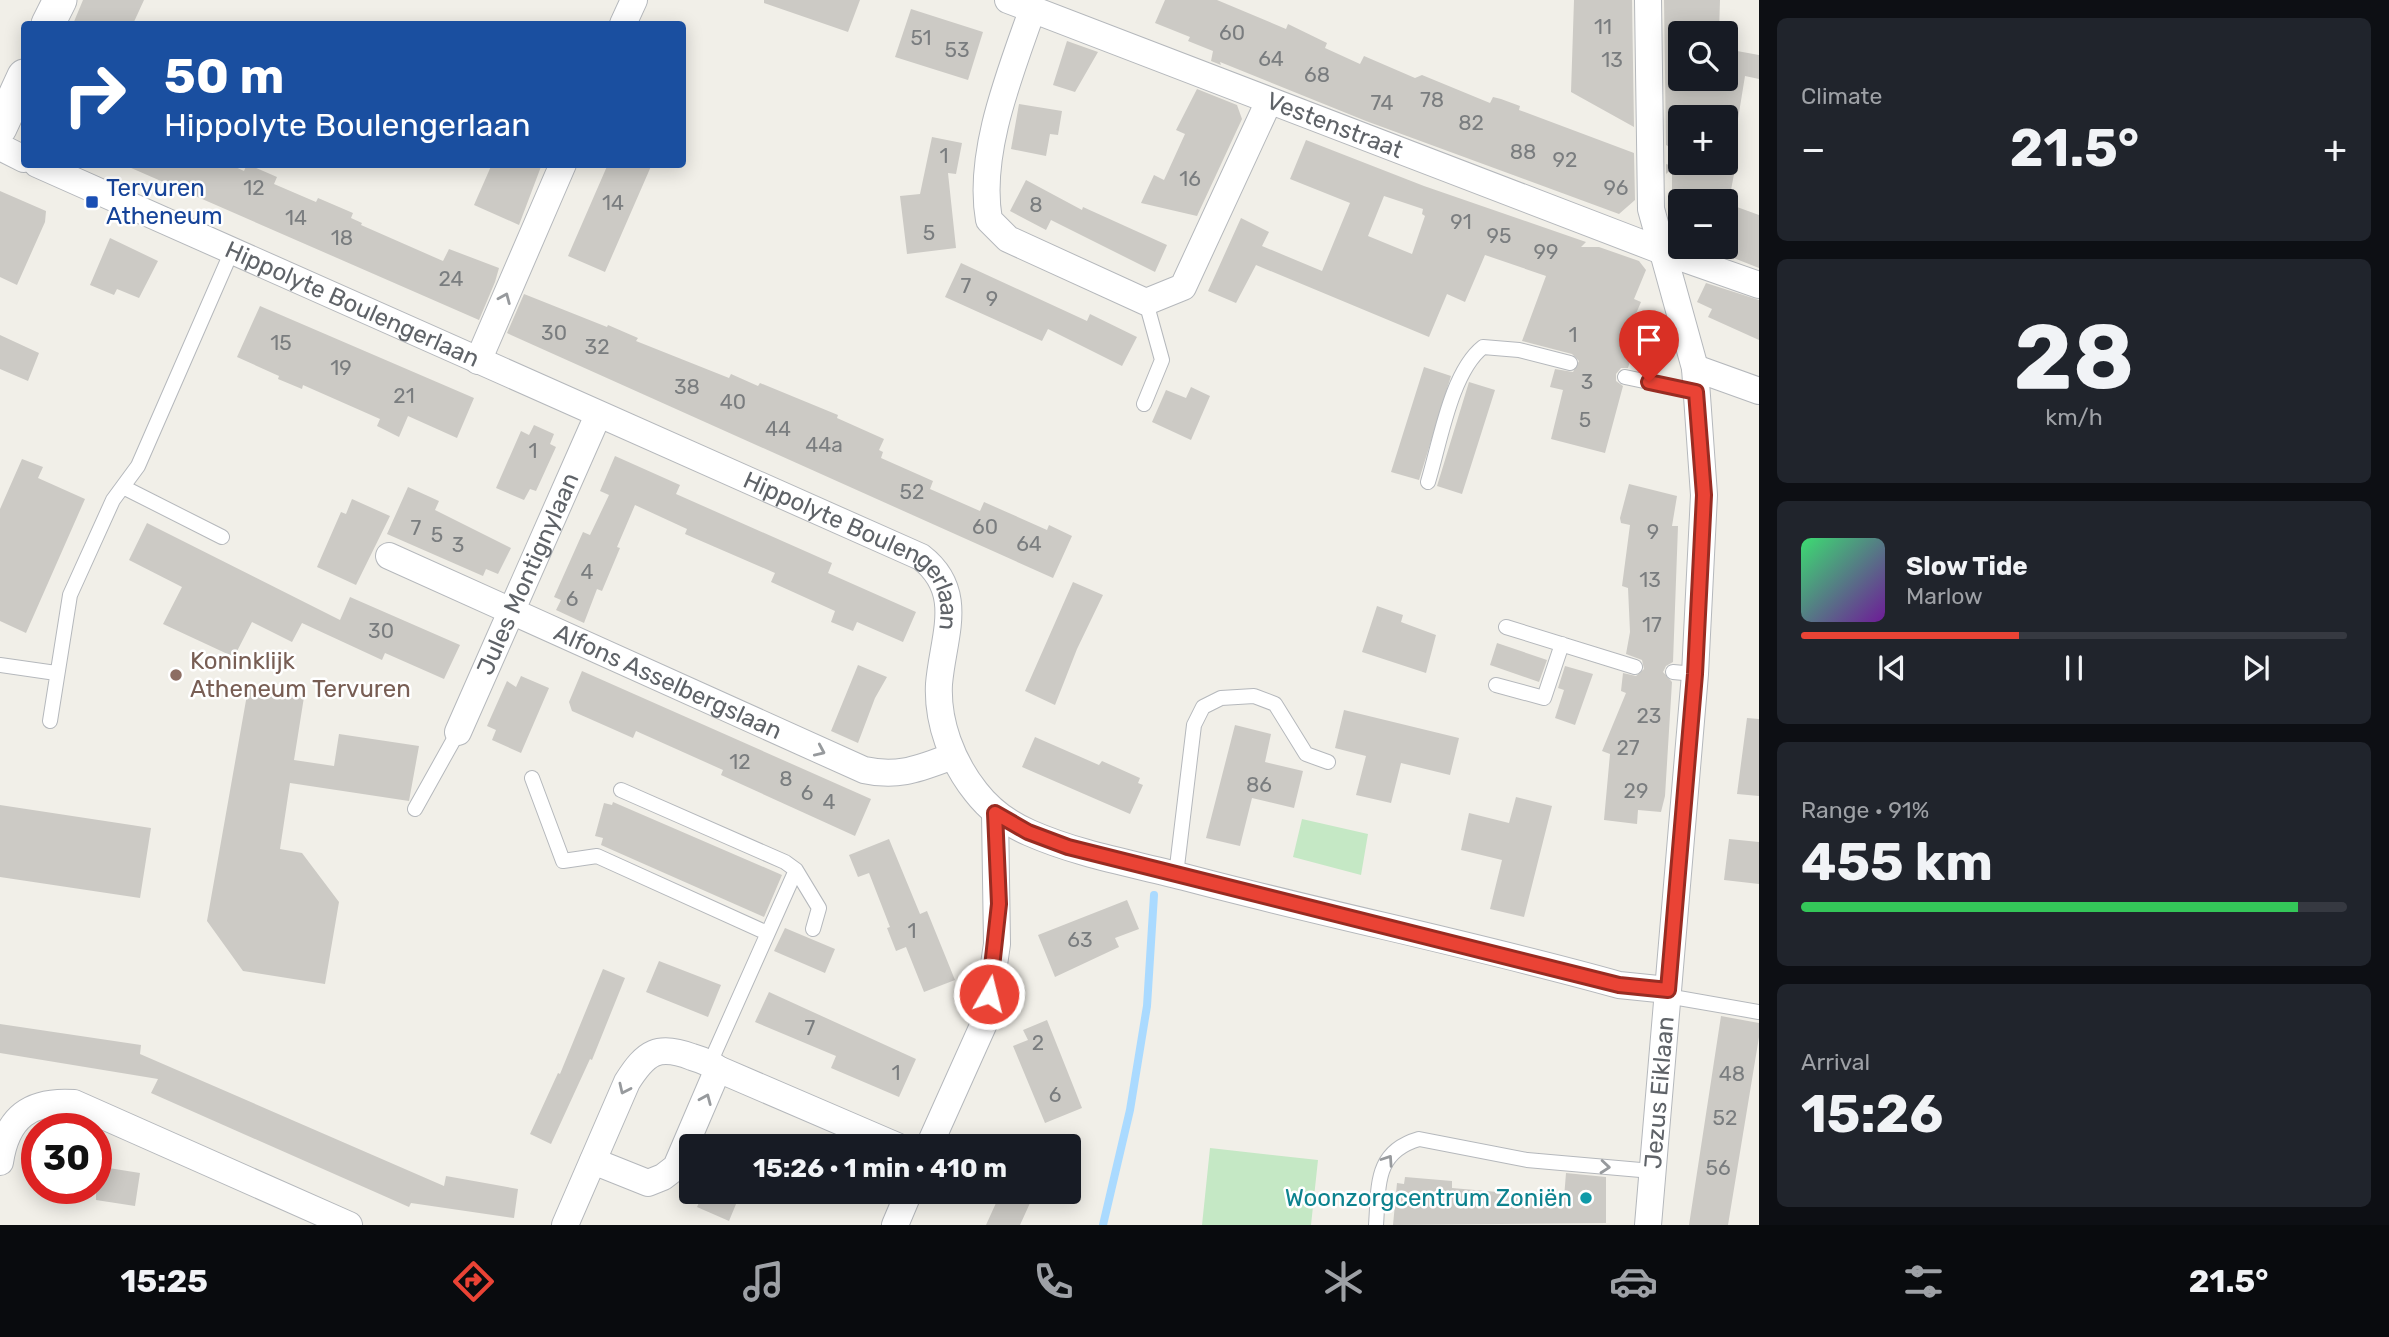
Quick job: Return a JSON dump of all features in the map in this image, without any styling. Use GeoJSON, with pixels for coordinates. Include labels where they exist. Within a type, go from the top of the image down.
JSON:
{"type":"FeatureCollection","features":[{"type":"Feature","properties":{"kind":"street"},"geometry":{"type":"LineString","coordinates":[[50,21],[60,0]]}},
{"type":"Feature","properties":{"kind":"street"},"geometry":{"type":"LineString","coordinates":[[624,21],[634,0]]}},
{"type":"Feature","properties":{"kind":"street","name":"Jezus Eiklaan"},"geometry":{"type":"LineString","coordinates":[[1648,0],[1651,209],[1696,380],[1704,495],[1684,673],[1667,993],[1648,1225]]}},
{"type":"Feature","properties":{"kind":"street"},"geometry":{"type":"LineString","coordinates":[[1020,4],[986,181],[989,220],[1008,239],[1146,302],[1183,287],[1269,101]]}},
{"type":"Feature","properties":{"kind":"street","name":"Vestenstraat"},"geometry":{"type":"LineString","coordinates":[[1020,4],[1662,251],[1759,285]]}},
{"type":"Feature","properties":{"kind":"street"},"geometry":{"type":"LineString","coordinates":[[0,128],[21,82]]}},
{"type":"Feature","properties":{"kind":"street"},"geometry":{"type":"LineString","coordinates":[[0,147],[21,158]]}},
{"type":"Feature","properties":{"kind":"street","name":"Hippolyte Boulengerlaan"},"geometry":{"type":"LineString","coordinates":[[46,168],[231,253],[921,557],[936,569],[944,581],[949,604],[939,685],[942,721],[953,756],[975,791],[995,813],[1028,832],[1068,847],[1176,875],[1619,985],[1667,993]]}},
{"type":"Feature","properties":{"kind":"street"},"geometry":{"type":"LineString","coordinates":[[478,361],[561,168]]}},
{"type":"Feature","properties":{"kind":"street"},"geometry":{"type":"LineString","coordinates":[[1696,380],[1759,391]]}},
{"type":"Feature","properties":{"kind":"street","name":"Jules Montignylaan"},"geometry":{"type":"LineString","coordinates":[[458,732],[598,415]]}},
{"type":"Feature","properties":{"kind":"street","name":"Alfons Asselbergslaan"},"geometry":{"type":"LineString","coordinates":[[389,556],[864,770],[887,775],[909,772],[953,756]]}},
{"type":"Feature","properties":{"kind":"street"},"geometry":{"type":"LineString","coordinates":[[934,1134],[986,1019],[998,918],[995,813]]}},
{"type":"Feature","properties":{"kind":"street"},"geometry":{"type":"LineString","coordinates":[[565,1225],[626,1082],[639,1063],[653,1053],[671,1049],[870,1134]]}},
{"type":"Feature","properties":{"kind":"street"},"geometry":{"type":"LineString","coordinates":[[593,1161],[648,1183],[663,1177],[676,1167],[714,1066]]}},
{"type":"Feature","properties":{"kind":"street"},"geometry":{"type":"LineString","coordinates":[[0,1162],[8,1133],[9,1115],[50,1101],[74,1103],[349,1225]]}},
{"type":"Feature","properties":{"kind":"street"},"geometry":{"type":"LineString","coordinates":[[895,1225],[904,1204]]}},
{"type":"Feature","properties":{"kind":"lane"},"geometry":{"type":"LineString","coordinates":[[50,721],[70,595],[113,500],[138,466],[231,253]]}},
{"type":"Feature","properties":{"kind":"lane"},"geometry":{"type":"LineString","coordinates":[[1144,404],[1162,360],[1146,302]]}},
{"type":"Feature","properties":{"kind":"lane"},"geometry":{"type":"LineString","coordinates":[[1428,482],[1460,379],[1472,355],[1482,347],[1519,350],[1570,363]]}},
{"type":"Feature","properties":{"kind":"lane"},"geometry":{"type":"LineString","coordinates":[[1625,377],[1696,380]]}},
{"type":"Feature","properties":{"kind":"lane"},"geometry":{"type":"LineString","coordinates":[[123,487],[222,537]]}},
{"type":"Feature","properties":{"kind":"lane"},"geometry":{"type":"LineString","coordinates":[[1506,627],[1635,667]]}},
{"type":"Feature","properties":{"kind":"lane"},"geometry":{"type":"LineString","coordinates":[[1496,685],[1545,698],[1562,644]]}},
{"type":"Feature","properties":{"kind":"lane"},"geometry":{"type":"LineString","coordinates":[[0,665],[56,673]]}},
{"type":"Feature","properties":{"kind":"lane"},"geometry":{"type":"LineString","coordinates":[[1176,875],[1194,725],[1203,707],[1221,698],[1238,695],[1254,696],[1275,704],[1306,754],[1328,762]]}},
{"type":"Feature","properties":{"kind":"lane"},"geometry":{"type":"LineString","coordinates":[[415,809],[458,732]]}},
{"type":"Feature","properties":{"kind":"lane"},"geometry":{"type":"LineString","coordinates":[[532,778],[563,861],[597,856],[767,933]]}},
{"type":"Feature","properties":{"kind":"lane"},"geometry":{"type":"LineString","coordinates":[[621,790],[796,870],[819,908],[813,929]]}},
{"type":"Feature","properties":{"kind":"lane"},"geometry":{"type":"LineString","coordinates":[[714,1066],[767,933],[796,870]]}},
{"type":"Feature","properties":{"kind":"lane"},"geometry":{"type":"LineString","coordinates":[[1667,993],[1759,1012]]}},
{"type":"Feature","properties":{"kind":"lane"},"geometry":{"type":"LineString","coordinates":[[1376,1225],[1380,1173],[1388,1156],[1402,1144],[1419,1139],[1527,1160],[1652,1171]]}},
{"type":"Feature","properties":{"kind":"green space"},"geometry":{"type":"Polygon","coordinates":[[[1302,819],[1368,834],[1361,875],[1293,857],[1302,819]]]}},
{"type":"Feature","properties":{"kind":"green space"},"geometry":{"type":"Polygon","coordinates":[[[1210,1148],[1318,1160],[1311,1225],[1202,1225],[1210,1148]]]}},
{"type":"Feature","properties":{"kind":"building"},"geometry":{"type":"Polygon","coordinates":[[[83,0],[144,0],[134,21],[74,21],[83,0]]]}},
{"type":"Feature","properties":{"kind":"building"},"geometry":{"type":"Polygon","coordinates":[[[764,0],[860,0],[848,32],[764,3],[764,0]]]}},
{"type":"Feature","properties":{"kind":"building"},"geometry":{"type":"Polygon","coordinates":[[[1165,0],[1217,0],[1286,29],[1288,24],[1327,43],[1325,48],[1360,64],[1364,56],[1415,78],[1422,75],[1490,103],[1493,97],[1501,99],[1520,106],[1519,110],[1634,153],[1635,200],[1619,214],[1366,121],[1220,62],[1221,65],[1211,61],[1213,51],[1188,41],[1190,37],[1155,23],[1165,0]]]}},
{"type":"Feature","properties":{"kind":"building"},"geometry":{"type":"Polygon","coordinates":[[[1574,0],[1632,0],[1634,127],[1571,92],[1574,0]]]}},
{"type":"Feature","properties":{"kind":"building"},"geometry":{"type":"Polygon","coordinates":[[[1664,0],[1720,0],[1719,21],[1668,21],[1668,91],[1738,91],[1738,51],[1759,55],[1759,79],[1745,76],[1738,119],[1738,105],[1668,105],[1668,146],[1664,0]]]}},
{"type":"Feature","properties":{"kind":"building"},"geometry":{"type":"Polygon","coordinates":[[[911,9],[983,32],[968,80],[895,57],[911,9]]]}},
{"type":"Feature","properties":{"kind":"building"},"geometry":{"type":"Polygon","coordinates":[[[1067,41],[1098,52],[1075,92],[1053,85],[1067,41]]]}},
{"type":"Feature","properties":{"kind":"building"},"geometry":{"type":"Polygon","coordinates":[[[1197,89],[1237,105],[1242,119],[1197,216],[1141,203],[1154,175],[1164,180],[1185,134],[1176,130],[1197,89]]]}},
{"type":"Feature","properties":{"kind":"building"},"geometry":{"type":"Polygon","coordinates":[[[1019,104],[1062,111],[1058,135],[1050,134],[1046,156],[1011,149],[1019,104]]]}},
{"type":"Feature","properties":{"kind":"building"},"geometry":{"type":"Polygon","coordinates":[[[932,137],[962,143],[956,174],[948,173],[956,248],[907,254],[900,196],[920,194],[932,137]]]}},
{"type":"Feature","properties":{"kind":"building"},"geometry":{"type":"Polygon","coordinates":[[[1306,140],[1424,186],[1586,242],[1581,247],[1599,247],[1639,261],[1646,270],[1634,299],[1641,302],[1635,316],[1643,319],[1628,368],[1621,368],[1616,374],[1616,381],[1623,386],[1605,453],[1551,439],[1563,390],[1550,387],[1555,369],[1573,372],[1579,361],[1572,354],[1522,341],[1546,276],[1485,255],[1465,302],[1447,294],[1429,337],[1256,265],[1236,303],[1208,291],[1241,218],[1269,232],[1262,246],[1322,271],[1350,203],[1290,179],[1306,140]],[[1384,196],[1368,236],[1412,254],[1425,216],[1422,214],[1423,209],[1384,196]]]}},
{"type":"Feature","properties":{"kind":"building"},"geometry":{"type":"Polygon","coordinates":[[[131,168],[238,168],[244,171],[245,168],[256,168],[277,177],[274,184],[316,202],[318,198],[353,213],[351,218],[362,223],[361,225],[443,261],[449,249],[499,268],[479,320],[131,168]]]}},
{"type":"Feature","properties":{"kind":"building"},"geometry":{"type":"Polygon","coordinates":[[[490,168],[540,168],[519,225],[474,205],[490,168]]]}},
{"type":"Feature","properties":{"kind":"building"},"geometry":{"type":"Polygon","coordinates":[[[606,168],[650,168],[605,272],[568,256],[606,168]]]}},
{"type":"Feature","properties":{"kind":"building"},"geometry":{"type":"Polygon","coordinates":[[[1672,175],[1734,175],[1731,189],[1672,189],[1672,175]]]}},
{"type":"Feature","properties":{"kind":"building"},"geometry":{"type":"Polygon","coordinates":[[[1026,180],[1082,210],[1083,207],[1167,245],[1155,272],[1051,220],[1046,230],[1010,211],[1026,180]]]}},
{"type":"Feature","properties":{"kind":"building"},"geometry":{"type":"Polygon","coordinates":[[[0,191],[46,211],[45,222],[17,285],[0,277],[0,191]]]}},
{"type":"Feature","properties":{"kind":"building"},"geometry":{"type":"Polygon","coordinates":[[[1738,207],[1759,215],[1759,268],[1736,259],[1738,207]]]}},
{"type":"Feature","properties":{"kind":"building"},"geometry":{"type":"Polygon","coordinates":[[[110,238],[158,261],[139,298],[117,289],[114,295],[90,285],[110,238]]]}},
{"type":"Feature","properties":{"kind":"building"},"geometry":{"type":"Polygon","coordinates":[[[961,263],[1087,321],[1090,314],[1137,337],[1122,366],[1048,329],[1042,341],[945,297],[961,263]]]}},
{"type":"Feature","properties":{"kind":"building"},"geometry":{"type":"Polygon","coordinates":[[[1706,283],[1759,300],[1759,340],[1708,317],[1712,309],[1697,302],[1706,283]]]}},
{"type":"Feature","properties":{"kind":"building"},"geometry":{"type":"Polygon","coordinates":[[[524,294],[607,327],[608,325],[638,338],[636,341],[729,378],[731,374],[758,386],[760,383],[838,415],[837,418],[884,439],[879,450],[883,452],[881,458],[933,481],[930,489],[980,511],[984,502],[1047,530],[1049,525],[1072,536],[1053,578],[507,333],[524,294]]]}},
{"type":"Feature","properties":{"kind":"building"},"geometry":{"type":"Polygon","coordinates":[[[260,306],[474,398],[457,438],[408,416],[399,437],[377,426],[380,419],[303,385],[302,389],[278,379],[279,376],[237,357],[260,306]]]}},
{"type":"Feature","properties":{"kind":"building"},"geometry":{"type":"Polygon","coordinates":[[[0,335],[39,353],[28,381],[0,369],[0,335]]]}},
{"type":"Feature","properties":{"kind":"building"},"geometry":{"type":"Polygon","coordinates":[[[1424,367],[1451,376],[1419,480],[1391,472],[1424,367]]]}},
{"type":"Feature","properties":{"kind":"building"},"geometry":{"type":"Polygon","coordinates":[[[1469,382],[1495,390],[1462,494],[1437,486],[1469,382]]]}},
{"type":"Feature","properties":{"kind":"building"},"geometry":{"type":"Polygon","coordinates":[[[1191,387],[1210,396],[1191,440],[1152,422],[1166,390],[1186,398],[1191,387]]]}},
{"type":"Feature","properties":{"kind":"building"},"geometry":{"type":"Polygon","coordinates":[[[534,425],[554,434],[550,444],[556,447],[536,491],[530,489],[524,500],[496,488],[521,431],[529,435],[534,425]]]}},
{"type":"Feature","properties":{"kind":"building"},"geometry":{"type":"Polygon","coordinates":[[[615,456],[680,485],[676,494],[832,563],[828,573],[916,612],[903,642],[857,622],[853,631],[831,622],[835,611],[771,582],[775,573],[685,534],[687,529],[635,505],[602,591],[597,589],[584,623],[556,610],[561,600],[554,597],[583,532],[590,535],[609,495],[600,491],[615,456]]]}},
{"type":"Feature","properties":{"kind":"building"},"geometry":{"type":"Polygon","coordinates":[[[22,459],[43,467],[38,478],[85,499],[26,633],[0,621],[0,509],[22,459]]]}},
{"type":"Feature","properties":{"kind":"building"},"geometry":{"type":"Polygon","coordinates":[[[1629,484],[1677,496],[1672,526],[1678,526],[1673,662],[1666,666],[1663,672],[1672,682],[1665,796],[1661,812],[1638,810],[1637,824],[1604,820],[1610,754],[1602,751],[1626,693],[1621,691],[1623,673],[1636,676],[1644,669],[1642,660],[1626,654],[1630,632],[1628,588],[1622,586],[1630,525],[1621,523],[1620,518],[1629,484]]]}},
{"type":"Feature","properties":{"kind":"building"},"geometry":{"type":"Polygon","coordinates":[[[408,487],[439,501],[435,510],[511,548],[498,574],[486,569],[483,576],[387,534],[408,487]]]}},
{"type":"Feature","properties":{"kind":"building"},"geometry":{"type":"Polygon","coordinates":[[[352,499],[390,516],[356,585],[317,567],[341,512],[346,514],[352,499]]]}},
{"type":"Feature","properties":{"kind":"building"},"geometry":{"type":"Polygon","coordinates":[[[147,523],[340,620],[350,597],[460,645],[444,679],[385,653],[382,660],[302,623],[292,642],[252,622],[234,657],[163,624],[182,587],[129,560],[147,523]]]}},
{"type":"Feature","properties":{"kind":"building"},"geometry":{"type":"Polygon","coordinates":[[[1073,582],[1103,595],[1077,649],[1055,705],[1025,691],[1073,582]]]}},
{"type":"Feature","properties":{"kind":"building"},"geometry":{"type":"Polygon","coordinates":[[[1377,606],[1403,615],[1401,622],[1436,635],[1426,673],[1362,652],[1377,606]]]}},
{"type":"Feature","properties":{"kind":"building"},"geometry":{"type":"Polygon","coordinates":[[[1497,643],[1547,660],[1539,682],[1490,665],[1497,643]]]}},
{"type":"Feature","properties":{"kind":"building"},"geometry":{"type":"Polygon","coordinates":[[[858,665],[887,677],[875,698],[858,743],[831,731],[858,665]]]}},
{"type":"Feature","properties":{"kind":"building"},"geometry":{"type":"Polygon","coordinates":[[[1565,666],[1593,674],[1575,725],[1555,718],[1564,690],[1558,688],[1565,666]]]}},
{"type":"Feature","properties":{"kind":"building"},"geometry":{"type":"Polygon","coordinates":[[[582,671],[871,799],[855,836],[721,775],[723,770],[636,731],[633,738],[572,711],[569,702],[582,671]]]}},
{"type":"Feature","properties":{"kind":"building"},"geometry":{"type":"Polygon","coordinates":[[[521,676],[549,688],[521,753],[492,740],[496,730],[487,726],[507,681],[516,687],[521,676]]]}},
{"type":"Feature","properties":{"kind":"building"},"geometry":{"type":"Polygon","coordinates":[[[248,689],[304,697],[294,760],[334,766],[339,734],[419,746],[409,801],[290,783],[280,849],[302,853],[339,902],[325,984],[243,971],[207,921],[248,689]]]}},
{"type":"Feature","properties":{"kind":"building"},"geometry":{"type":"Polygon","coordinates":[[[1344,710],[1459,738],[1450,775],[1401,763],[1391,803],[1356,795],[1366,756],[1335,748],[1344,710]]]}},
{"type":"Feature","properties":{"kind":"building"},"geometry":{"type":"Polygon","coordinates":[[[1747,718],[1759,719],[1759,796],[1737,794],[1747,718]]]}},
{"type":"Feature","properties":{"kind":"building"},"geometry":{"type":"Polygon","coordinates":[[[1235,725],[1271,734],[1265,762],[1303,771],[1294,808],[1252,798],[1240,846],[1206,838],[1235,725]]]}},
{"type":"Feature","properties":{"kind":"building"},"geometry":{"type":"Polygon","coordinates":[[[1035,737],[1099,765],[1102,761],[1140,778],[1138,783],[1143,785],[1130,814],[1022,767],[1035,737]]]}},
{"type":"Feature","properties":{"kind":"building"},"geometry":{"type":"Polygon","coordinates":[[[1516,797],[1552,806],[1524,917],[1490,909],[1502,860],[1461,850],[1469,813],[1509,823],[1516,797]]]}},
{"type":"Feature","properties":{"kind":"building"},"geometry":{"type":"Polygon","coordinates":[[[613,802],[782,875],[764,917],[601,845],[603,838],[595,836],[604,803],[612,805],[613,802]]]}},
{"type":"Feature","properties":{"kind":"building"},"geometry":{"type":"Polygon","coordinates":[[[0,805],[151,828],[140,898],[0,877],[0,805]]]}},
{"type":"Feature","properties":{"kind":"building"},"geometry":{"type":"Polygon","coordinates":[[[889,839],[920,914],[927,911],[955,980],[924,992],[906,947],[896,951],[887,928],[890,927],[869,873],[858,877],[849,855],[889,839]]]}},
{"type":"Feature","properties":{"kind":"building"},"geometry":{"type":"Polygon","coordinates":[[[1729,839],[1759,842],[1759,884],[1724,880],[1729,839]]]}},
{"type":"Feature","properties":{"kind":"building"},"geometry":{"type":"Polygon","coordinates":[[[1127,900],[1139,929],[1115,938],[1119,947],[1055,977],[1038,935],[1127,900]]]}},
{"type":"Feature","properties":{"kind":"building"},"geometry":{"type":"Polygon","coordinates":[[[785,928],[835,949],[825,973],[774,951],[785,928]]]}},
{"type":"Feature","properties":{"kind":"building"},"geometry":{"type":"Polygon","coordinates":[[[659,961],[721,985],[708,1017],[646,992],[659,961]]]}},
{"type":"Feature","properties":{"kind":"building"},"geometry":{"type":"Polygon","coordinates":[[[603,969],[625,978],[592,1060],[590,1059],[551,1144],[530,1134],[558,1073],[560,1074],[603,969]]]}},
{"type":"Feature","properties":{"kind":"building"},"geometry":{"type":"Polygon","coordinates":[[[769,992],[916,1059],[899,1097],[831,1068],[836,1056],[755,1022],[769,992]]]}},
{"type":"Feature","properties":{"kind":"building"},"geometry":{"type":"Polygon","coordinates":[[[1721,1016],[1759,1023],[1759,1037],[1728,1225],[1689,1225],[1721,1016]]]}},
{"type":"Feature","properties":{"kind":"building"},"geometry":{"type":"Polygon","coordinates":[[[1047,1020],[1082,1108],[1045,1123],[1013,1046],[1028,1040],[1023,1030],[1047,1020]]]}},
{"type":"Feature","properties":{"kind":"building"},"geometry":{"type":"Polygon","coordinates":[[[0,1024],[141,1045],[140,1054],[444,1186],[446,1176],[518,1189],[514,1218],[411,1203],[409,1207],[151,1093],[158,1079],[0,1053],[0,1024]]]}},
{"type":"Feature","properties":{"kind":"building"},"geometry":{"type":"Polygon","coordinates":[[[112,1169],[140,1173],[135,1206],[112,1202],[112,1169]]]}},
{"type":"Feature","properties":{"kind":"building"},"geometry":{"type":"Polygon","coordinates":[[[1566,1173],[1606,1177],[1606,1223],[1393,1225],[1397,1183],[1404,1184],[1405,1177],[1452,1181],[1452,1188],[1564,1198],[1566,1173]]]}},
{"type":"Feature","properties":{"kind":"building"},"geometry":{"type":"Polygon","coordinates":[[[698,1204],[736,1204],[729,1221],[697,1207],[698,1204]]]}},
{"type":"Feature","properties":{"kind":"building"},"geometry":{"type":"Polygon","coordinates":[[[996,1204],[1030,1204],[1020,1225],[986,1225],[996,1204]]]}},
{"type":"Feature","properties":{"kind":"waterway"},"geometry":{"type":"LineString","coordinates":[[1103,1225],[1130,1110],[1147,1006],[1154,895]]}},
{"type":"Feature","properties":{"kind":"place","name":"Tervuren Atheneum"},"geometry":{"type":"Point","coordinates":[92,202]}},
{"type":"Feature","properties":{"kind":"place","name":"Koninklijk Atheneum Tervuren"},"geometry":{"type":"Point","coordinates":[176,675]}},
{"type":"Feature","properties":{"kind":"place","name":"Woonzorgcentrum Zoniën"},"geometry":{"type":"Point","coordinates":[1586,1198]}},
{"type":"Feature","properties":{"kind":"route"},"geometry":{"type":"LineString","coordinates":[[989,994],[997,944],[999,904],[995,813],[1028,832],[1068,847],[1619,985],[1668,990],[1695,674],[1704,495],[1696,392],[1649,382]]}}]}
